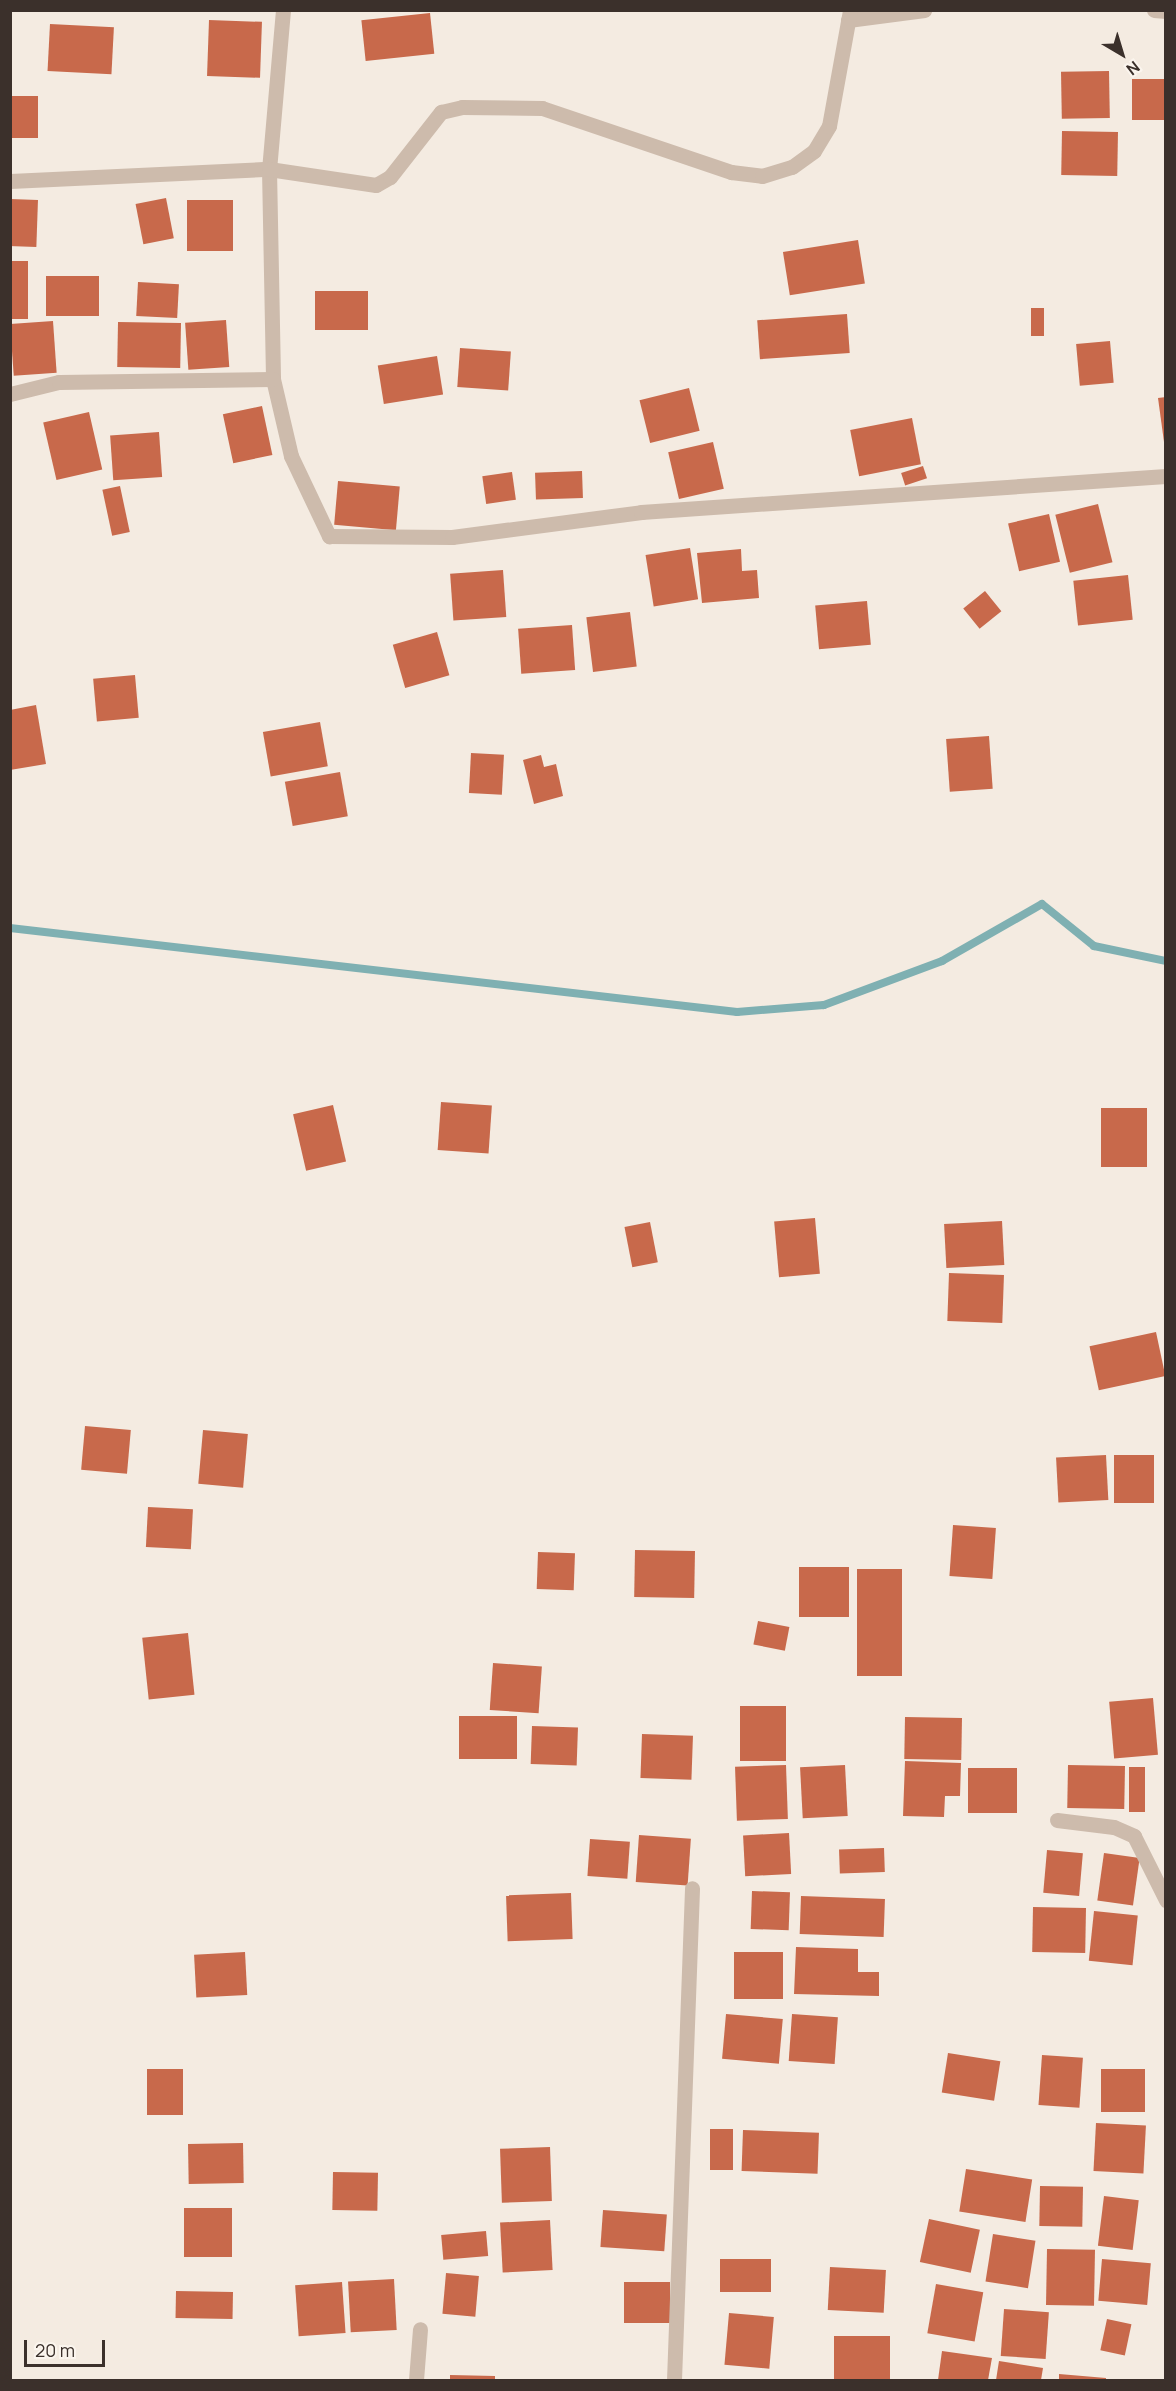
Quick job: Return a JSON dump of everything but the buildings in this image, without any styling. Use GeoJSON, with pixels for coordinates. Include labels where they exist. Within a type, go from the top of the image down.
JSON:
{"type":"FeatureCollection","features":[{"type":"Feature","properties":{"kind":"street"},"geometry":{"type":"LineString","coordinates":[[283,10],[269,169],[273,379],[291,456],[329,536],[452,537],[640,512],[1166,476]]}},
{"type":"Feature","properties":{"kind":"street"},"geometry":{"type":"LineString","coordinates":[[10,181],[269,169],[376,185],[390,177],[441,112],[474,107],[542,108],[584,118],[731,172],[762,176],[792,167],[814,151],[829,126],[849,15],[924,10]]}},
{"type":"Feature","properties":{"kind":"street"},"geometry":{"type":"LineString","coordinates":[[1154,10],[1166,11]]}},
{"type":"Feature","properties":{"kind":"street"},"geometry":{"type":"LineString","coordinates":[[10,394],[59,382],[273,379]]}},
{"type":"Feature","properties":{"kind":"street"},"geometry":{"type":"LineString","coordinates":[[1056,1820],[1114,1827],[1134,1836],[1166,1900]]}},
{"type":"Feature","properties":{"kind":"street"},"geometry":{"type":"LineString","coordinates":[[674,2380],[692,1888]]}},
{"type":"Feature","properties":{"kind":"street"},"geometry":{"type":"LineString","coordinates":[[416,2380],[420,2329]]}},
{"type":"Feature","properties":{"kind":"waterway"},"geometry":{"type":"LineString","coordinates":[[10,928],[737,1012],[824,1005],[942,961],[1042,904],[1094,946],[1166,961]]}}]}
